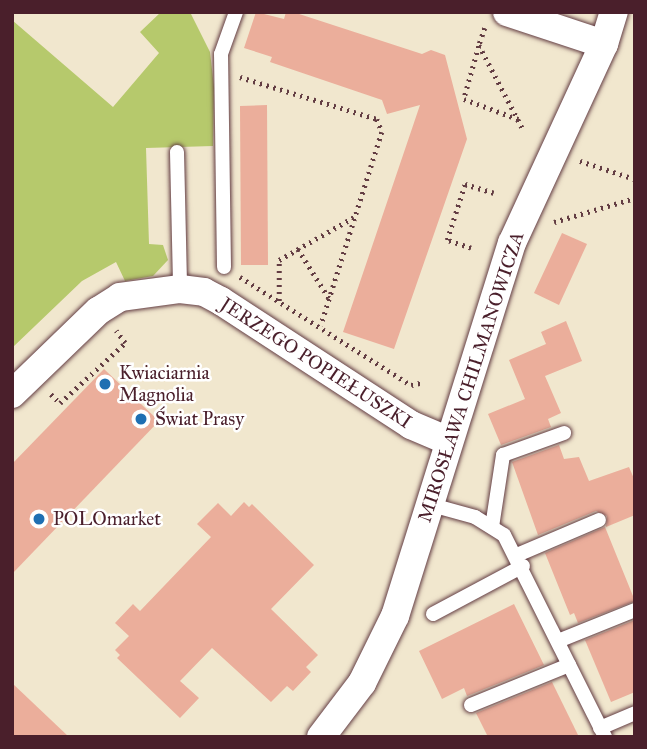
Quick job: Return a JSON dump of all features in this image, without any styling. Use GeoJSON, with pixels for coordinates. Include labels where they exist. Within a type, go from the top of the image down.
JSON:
{"type":"FeatureCollection","features":[{"type":"Feature","properties":{"kind":"street","name":"MIROSŁAWA CHILMANOWICZA"},"geometry":{"type":"LineString","coordinates":[[321,737],[362,682],[395,616],[447,440],[512,243],[604,44],[614,12]]}},
{"type":"Feature","properties":{"kind":"street"},"geometry":{"type":"LineString","coordinates":[[496,18],[604,44]]}},
{"type":"Feature","properties":{"kind":"street","name":"JERZEGO POPIEŁUSZKI"},"geometry":{"type":"LineString","coordinates":[[12,394],[99,311],[120,297],[180,289],[204,292],[221,301],[411,425],[447,440]]}},
{"type":"Feature","properties":{"kind":"lane"},"geometry":{"type":"LineString","coordinates":[[224,267],[221,54],[236,12]]}},
{"type":"Feature","properties":{"kind":"lane"},"geometry":{"type":"LineString","coordinates":[[177,152],[180,289]]}},
{"type":"Feature","properties":{"kind":"lane"},"geometry":{"type":"LineString","coordinates":[[492,527],[503,454],[564,433]]}},
{"type":"Feature","properties":{"kind":"lane"},"geometry":{"type":"LineString","coordinates":[[428,504],[475,517],[505,535],[520,560],[603,732],[635,713]]}},
{"type":"Feature","properties":{"kind":"lane"},"geometry":{"type":"LineString","coordinates":[[433,614],[520,560],[599,520]]}},
{"type":"Feature","properties":{"kind":"lane"},"geometry":{"type":"LineString","coordinates":[[558,641],[635,610]]}},
{"type":"Feature","properties":{"kind":"lane"},"geometry":{"type":"LineString","coordinates":[[471,705],[569,664]]}},
{"type":"Feature","properties":{"kind":"path"},"geometry":{"type":"LineString","coordinates":[[496,18],[480,45],[464,99],[518,119]]}},
{"type":"Feature","properties":{"kind":"path"},"geometry":{"type":"LineString","coordinates":[[480,45],[524,131]]}},
{"type":"Feature","properties":{"kind":"path"},"geometry":{"type":"LineString","coordinates":[[236,75],[377,119],[382,132],[321,326]]}},
{"type":"Feature","properties":{"kind":"path"},"geometry":{"type":"LineString","coordinates":[[572,159],[635,179]]}},
{"type":"Feature","properties":{"kind":"path"},"geometry":{"type":"LineString","coordinates":[[471,247],[447,240],[465,184],[494,193]]}},
{"type":"Feature","properties":{"kind":"path"},"geometry":{"type":"LineString","coordinates":[[543,222],[564,221],[635,198]]}},
{"type":"Feature","properties":{"kind":"path"},"geometry":{"type":"LineString","coordinates":[[279,300],[279,260],[354,217]]}},
{"type":"Feature","properties":{"kind":"path"},"geometry":{"type":"LineString","coordinates":[[298,249],[329,298]]}},
{"type":"Feature","properties":{"kind":"path"},"geometry":{"type":"LineString","coordinates":[[221,301],[240,276],[411,385],[424,382]]}},
{"type":"Feature","properties":{"kind":"path"},"geometry":{"type":"LineString","coordinates":[[46,390],[60,403],[125,343],[112,326],[118,320]]}},
{"type":"Feature","properties":{"kind":"green space"},"geometry":{"type":"Polygon","coordinates":[[[161,12],[190,12],[210,52],[214,87],[213,146],[146,148],[149,244],[163,245],[168,260],[153,276],[125,281],[116,262],[82,281],[12,348],[12,20],[113,107],[159,53],[140,32],[161,12]]]}},
{"type":"Feature","properties":{"kind":"building"},"geometry":{"type":"Polygon","coordinates":[[[256,12],[284,19],[286,12],[293,12],[422,54],[431,50],[445,55],[467,139],[394,349],[343,332],[420,105],[387,114],[382,100],[270,62],[272,57],[244,48],[256,12]]]}},
{"type":"Feature","properties":{"kind":"building"},"geometry":{"type":"Polygon","coordinates":[[[267,105],[268,265],[241,265],[240,106],[267,105]]]}},
{"type":"Feature","properties":{"kind":"building"},"geometry":{"type":"Polygon","coordinates":[[[562,233],[587,244],[559,305],[534,293],[562,233]]]}},
{"type":"Feature","properties":{"kind":"building"},"geometry":{"type":"Polygon","coordinates":[[[566,321],[582,361],[545,376],[561,413],[548,419],[551,427],[501,445],[488,414],[525,399],[509,360],[546,344],[541,332],[566,321]]]}},
{"type":"Feature","properties":{"kind":"building","name":"POLOmarket"},"geometry":{"type":"Polygon","coordinates":[[[104,369],[159,421],[12,574],[12,464],[104,369]]]}},
{"type":"Feature","properties":{"kind":"building"},"geometry":{"type":"Polygon","coordinates":[[[559,445],[564,459],[579,457],[589,481],[629,467],[635,481],[635,515],[606,527],[607,516],[596,511],[538,535],[512,462],[559,445]]]}},
{"type":"Feature","properties":{"kind":"building"},"geometry":{"type":"Polygon","coordinates":[[[244,502],[249,507],[252,504],[314,565],[271,609],[318,655],[306,667],[311,672],[293,691],[287,686],[271,702],[212,648],[180,681],[199,698],[180,718],[117,658],[120,655],[115,650],[129,636],[115,623],[133,604],[140,611],[211,537],[197,524],[218,503],[231,516],[244,502]]]}},
{"type":"Feature","properties":{"kind":"building"},"geometry":{"type":"Polygon","coordinates":[[[605,527],[635,601],[578,623],[574,613],[570,615],[545,553],[605,527]]]}},
{"type":"Feature","properties":{"kind":"building"},"geometry":{"type":"Polygon","coordinates":[[[514,604],[544,665],[467,696],[464,688],[442,699],[419,651],[514,604]]]}},
{"type":"Feature","properties":{"kind":"building"},"geometry":{"type":"Polygon","coordinates":[[[635,620],[635,692],[611,702],[585,640],[635,620]]]}},
{"type":"Feature","properties":{"kind":"building"},"geometry":{"type":"Polygon","coordinates":[[[552,682],[579,737],[488,737],[476,713],[552,682]]]}},
{"type":"Feature","properties":{"kind":"building"},"geometry":{"type":"Polygon","coordinates":[[[12,683],[69,737],[12,737],[12,683]]]}},
{"type":"Feature","properties":{"kind":"place","name":"Kwiaciarnia Magnolia"},"geometry":{"type":"Point","coordinates":[105,384]}},
{"type":"Feature","properties":{"kind":"place","name":"Świat Prasy"},"geometry":{"type":"Point","coordinates":[141,419]}},
{"type":"Feature","properties":{"kind":"place","name":"POLOmarket"},"geometry":{"type":"Point","coordinates":[39,519]}}]}
